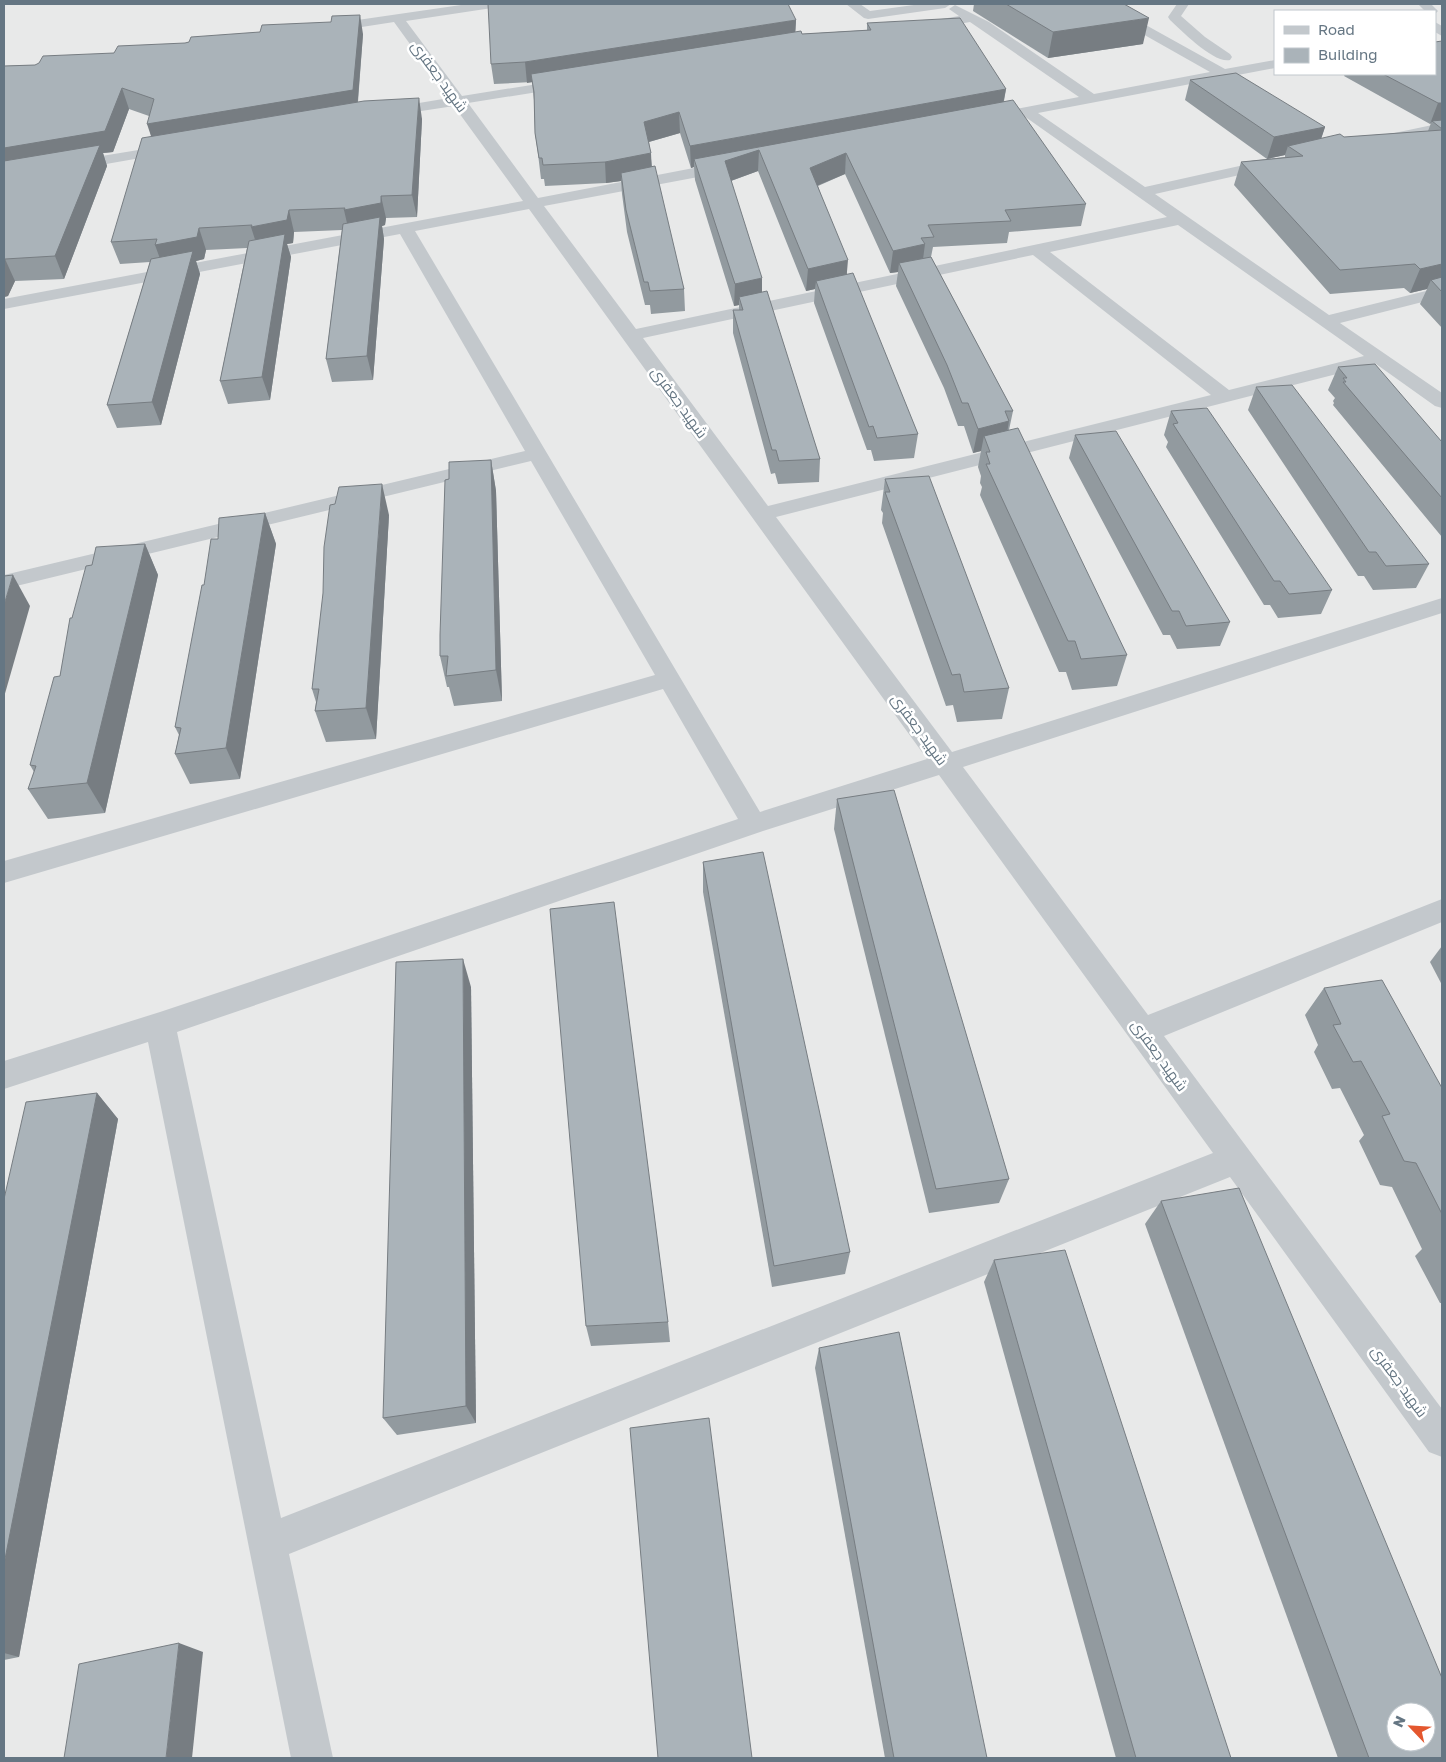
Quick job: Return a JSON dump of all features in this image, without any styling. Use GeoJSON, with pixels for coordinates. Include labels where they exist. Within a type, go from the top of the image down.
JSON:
{"type":"FeatureCollection","features":[{"type":"Feature","properties":{"kind":"street"},"geometry":{"type":"LineString","coordinates":[[310,31],[492,4]]}},
{"type":"Feature","properties":{"kind":"street"},"geometry":{"type":"LineString","coordinates":[[852,4],[883,26]]}},
{"type":"Feature","properties":{"kind":"street"},"geometry":{"type":"LineString","coordinates":[[868,15],[946,4],[972,18],[1092,98]]}},
{"type":"Feature","properties":{"kind":"street"},"geometry":{"type":"LineString","coordinates":[[1099,4],[1222,74]]}},
{"type":"Feature","properties":{"kind":"street"},"geometry":{"type":"LineString","coordinates":[[1183,4],[1174,17],[1200,40],[1244,70]]}},
{"type":"Feature","properties":{"kind":"street"},"geometry":{"type":"LineString","coordinates":[[909,28],[972,18]]}},
{"type":"Feature","properties":{"kind":"street"},"geometry":{"type":"LineString","coordinates":[[1436,18],[1442,32]]}},
{"type":"Feature","properties":{"kind":"street","name":"شهید جعفری"},"geometry":{"type":"LineString","coordinates":[[398,19],[1442,1439]]}},
{"type":"Feature","properties":{"kind":"street"},"geometry":{"type":"LineString","coordinates":[[968,122],[1274,64]]}},
{"type":"Feature","properties":{"kind":"street"},"geometry":{"type":"LineString","coordinates":[[371,115],[586,80]]}},
{"type":"Feature","properties":{"kind":"street"},"geometry":{"type":"LineString","coordinates":[[1026,111],[1442,402]]}},
{"type":"Feature","properties":{"kind":"street"},"geometry":{"type":"LineString","coordinates":[[1374,141],[1442,127]]}},
{"type":"Feature","properties":{"kind":"street"},"geometry":{"type":"LineString","coordinates":[[4,177],[187,146]]}},
{"type":"Feature","properties":{"kind":"street"},"geometry":{"type":"LineString","coordinates":[[1142,192],[1287,160]]}},
{"type":"Feature","properties":{"kind":"street"},"geometry":{"type":"LineString","coordinates":[[4,304],[746,163]]}},
{"type":"Feature","properties":{"kind":"street"},"geometry":{"type":"LineString","coordinates":[[630,335],[1181,219]]}},
{"type":"Feature","properties":{"kind":"street"},"geometry":{"type":"LineString","coordinates":[[404,228],[754,824]]}},
{"type":"Feature","properties":{"kind":"street"},"geometry":{"type":"LineString","coordinates":[[1036,249],[1226,397]]}},
{"type":"Feature","properties":{"kind":"street"},"geometry":{"type":"LineString","coordinates":[[1326,321],[1442,292]]}},
{"type":"Feature","properties":{"kind":"street"},"geometry":{"type":"LineString","coordinates":[[762,514],[1379,358]]}},
{"type":"Feature","properties":{"kind":"street"},"geometry":{"type":"LineString","coordinates":[[4,582],[537,454]]}},
{"type":"Feature","properties":{"kind":"street"},"geometry":{"type":"LineString","coordinates":[[4,1075],[160,1025],[754,824],[1442,605]]}},
{"type":"Feature","properties":{"kind":"street"},"geometry":{"type":"LineString","coordinates":[[4,872],[669,679]]}},
{"type":"Feature","properties":{"kind":"street"},"geometry":{"type":"LineString","coordinates":[[1142,1031],[1442,910]]}},
{"type":"Feature","properties":{"kind":"street"},"geometry":{"type":"LineString","coordinates":[[160,1025],[312,1758]]}},
{"type":"Feature","properties":{"kind":"street"},"geometry":{"type":"LineString","coordinates":[[267,1543],[1237,1159]]}},
{"type":"Feature","properties":{"kind":"shaded area"},"geometry":{"type":"Polygon","coordinates":[[[4,4],[1442,4],[1442,1758],[4,1758],[4,4]]]}},
{"type":"Feature","properties":{"kind":"building"},"geometry":{"type":"Polygon","coordinates":[[[488,4],[788,4],[796,20],[525,62],[491,64],[488,4]]]}},
{"type":"Feature","properties":{"kind":"building"},"geometry":{"type":"Polygon","coordinates":[[[1006,4],[1124,4],[1149,18],[1053,32],[1006,4]]]}},
{"type":"Feature","properties":{"kind":"building"},"geometry":{"type":"Polygon","coordinates":[[[360,15],[353,90],[147,124],[154,99],[122,88],[105,131],[4,148],[4,66],[35,65],[39,63],[43,56],[114,53],[118,46],[185,43],[189,42],[191,37],[260,32],[262,25],[331,22],[332,16],[360,15]]]}},
{"type":"Feature","properties":{"kind":"building"},"geometry":{"type":"Polygon","coordinates":[[[960,18],[1006,89],[690,146],[679,112],[644,122],[651,153],[605,162],[543,165],[542,158],[539,158],[535,133],[534,92],[531,74],[801,31],[802,34],[871,30],[867,23],[960,18]]]}},
{"type":"Feature","properties":{"kind":"building"},"geometry":{"type":"Polygon","coordinates":[[[1442,41],[1442,103],[1438,103],[1385,75],[1436,75],[1436,42],[1442,41]]]}},
{"type":"Feature","properties":{"kind":"building"},"geometry":{"type":"Polygon","coordinates":[[[1236,73],[1325,127],[1274,137],[1190,80],[1236,73]]]}},
{"type":"Feature","properties":{"kind":"building"},"geometry":{"type":"Polygon","coordinates":[[[419,98],[412,195],[381,196],[381,203],[344,210],[345,208],[289,210],[287,220],[251,227],[252,225],[199,228],[197,237],[155,245],[157,239],[111,242],[142,138],[364,101],[419,98]]]}},
{"type":"Feature","properties":{"kind":"building"},"geometry":{"type":"Polygon","coordinates":[[[1013,100],[1086,204],[1005,210],[1011,221],[928,225],[934,237],[921,238],[925,244],[893,251],[846,153],[810,168],[848,260],[808,269],[759,150],[725,161],[762,278],[735,284],[694,159],[1013,100]]]}},
{"type":"Feature","properties":{"kind":"building"},"geometry":{"type":"Polygon","coordinates":[[[1442,120],[1442,129],[1432,121],[1442,120]]]}},
{"type":"Feature","properties":{"kind":"building"},"geometry":{"type":"Polygon","coordinates":[[[1442,130],[1442,264],[1420,269],[1415,264],[1340,270],[1241,162],[1303,156],[1288,146],[1340,134],[1344,137],[1442,130]]]}},
{"type":"Feature","properties":{"kind":"building"},"geometry":{"type":"Polygon","coordinates":[[[100,145],[55,256],[5,259],[4,261],[4,161],[100,145]]]}},
{"type":"Feature","properties":{"kind":"building"},"geometry":{"type":"Polygon","coordinates":[[[655,166],[684,289],[650,291],[648,282],[644,282],[626,210],[621,173],[655,166]]]}},
{"type":"Feature","properties":{"kind":"building"},"geometry":{"type":"Polygon","coordinates":[[[380,217],[367,356],[326,359],[343,224],[380,217]]]}},
{"type":"Feature","properties":{"kind":"building"},"geometry":{"type":"Polygon","coordinates":[[[285,234],[262,377],[220,381],[249,241],[285,234]]]}},
{"type":"Feature","properties":{"kind":"building"},"geometry":{"type":"Polygon","coordinates":[[[193,251],[152,402],[107,405],[151,259],[193,251]]]}},
{"type":"Feature","properties":{"kind":"building"},"geometry":{"type":"Polygon","coordinates":[[[931,257],[1013,411],[1005,411],[1009,421],[978,429],[968,403],[962,403],[947,365],[899,263],[931,257]]]}},
{"type":"Feature","properties":{"kind":"building"},"geometry":{"type":"Polygon","coordinates":[[[853,273],[918,434],[877,438],[873,426],[869,427],[816,281],[853,273]]]}},
{"type":"Feature","properties":{"kind":"building"},"geometry":{"type":"Polygon","coordinates":[[[1442,277],[1442,292],[1431,280],[1442,277]]]}},
{"type":"Feature","properties":{"kind":"building"},"geometry":{"type":"Polygon","coordinates":[[[767,291],[820,459],[779,461],[776,450],[772,450],[733,310],[743,310],[739,297],[767,291]]]}},
{"type":"Feature","properties":{"kind":"building"},"geometry":{"type":"Polygon","coordinates":[[[1375,364],[1442,442],[1442,498],[1343,382],[1346,382],[1343,378],[1347,378],[1338,367],[1375,364]]]}},
{"type":"Feature","properties":{"kind":"building"},"geometry":{"type":"Polygon","coordinates":[[[1292,385],[1429,564],[1386,566],[1376,552],[1369,552],[1256,387],[1292,385]]]}},
{"type":"Feature","properties":{"kind":"building"},"geometry":{"type":"Polygon","coordinates":[[[1207,408],[1332,590],[1289,594],[1280,581],[1274,581],[1173,424],[1178,423],[1171,411],[1207,408]]]}},
{"type":"Feature","properties":{"kind":"building"},"geometry":{"type":"Polygon","coordinates":[[[1018,428],[1127,655],[1081,659],[1075,641],[1068,641],[986,464],[990,464],[986,452],[990,452],[984,436],[1018,428]]]}},
{"type":"Feature","properties":{"kind":"building"},"geometry":{"type":"Polygon","coordinates":[[[1116,431],[1230,622],[1186,626],[1179,611],[1172,611],[1075,435],[1116,431]]]}},
{"type":"Feature","properties":{"kind":"building"},"geometry":{"type":"Polygon","coordinates":[[[491,460],[496,670],[446,676],[448,656],[440,656],[445,480],[449,479],[449,462],[491,460]]]}},
{"type":"Feature","properties":{"kind":"building"},"geometry":{"type":"Polygon","coordinates":[[[929,476],[1009,688],[964,692],[960,674],[952,675],[885,492],[890,492],[885,479],[929,476]]]}},
{"type":"Feature","properties":{"kind":"building"},"geometry":{"type":"Polygon","coordinates":[[[382,484],[366,708],[315,711],[319,689],[312,689],[323,593],[324,547],[330,505],[335,504],[339,487],[382,484]]]}},
{"type":"Feature","properties":{"kind":"building"},"geometry":{"type":"Polygon","coordinates":[[[265,513],[226,748],[175,754],[181,728],[175,727],[202,585],[204,585],[211,539],[218,539],[219,518],[265,513]]]}},
{"type":"Feature","properties":{"kind":"building"},"geometry":{"type":"Polygon","coordinates":[[[145,544],[87,783],[28,789],[36,766],[30,765],[54,677],[60,676],[70,618],[72,618],[86,566],[92,565],[96,547],[145,544]]]}},
{"type":"Feature","properties":{"kind":"building"},"geometry":{"type":"Polygon","coordinates":[[[13,575],[4,605],[4,576],[13,575]]]}},
{"type":"Feature","properties":{"kind":"building"},"geometry":{"type":"Polygon","coordinates":[[[894,790],[1009,1179],[936,1189],[837,799],[894,790]]]}},
{"type":"Feature","properties":{"kind":"building"},"geometry":{"type":"Polygon","coordinates":[[[763,852],[850,1252],[774,1266],[703,862],[763,852]]]}},
{"type":"Feature","properties":{"kind":"building"},"geometry":{"type":"Polygon","coordinates":[[[614,902],[668,1322],[586,1326],[550,909],[614,902]]]}},
{"type":"Feature","properties":{"kind":"building"},"geometry":{"type":"Polygon","coordinates":[[[463,959],[466,1406],[383,1418],[396,962],[463,959]]]}},
{"type":"Feature","properties":{"kind":"building"},"geometry":{"type":"Polygon","coordinates":[[[1382,980],[1442,1088],[1442,1214],[1416,1163],[1404,1161],[1382,1116],[1390,1114],[1361,1061],[1353,1062],[1333,1025],[1341,1024],[1324,988],[1382,980]]]}},
{"type":"Feature","properties":{"kind":"building"},"geometry":{"type":"Polygon","coordinates":[[[97,1093],[4,1564],[4,1199],[26,1102],[97,1093]]]}},
{"type":"Feature","properties":{"kind":"building"},"geometry":{"type":"Polygon","coordinates":[[[1239,1188],[1442,1678],[1442,1758],[1369,1758],[1161,1201],[1239,1188]]]}},
{"type":"Feature","properties":{"kind":"building"},"geometry":{"type":"Polygon","coordinates":[[[1065,1250],[1231,1758],[1136,1758],[994,1260],[1065,1250]]]}},
{"type":"Feature","properties":{"kind":"building"},"geometry":{"type":"Polygon","coordinates":[[[899,1332],[987,1758],[894,1758],[819,1348],[899,1332]]]}},
{"type":"Feature","properties":{"kind":"building"},"geometry":{"type":"Polygon","coordinates":[[[709,1418],[752,1758],[658,1758],[630,1428],[709,1418]]]}},
{"type":"Feature","properties":{"kind":"building"},"geometry":{"type":"Polygon","coordinates":[[[179,1643],[166,1758],[64,1758],[79,1664],[179,1643]]]}}]}
